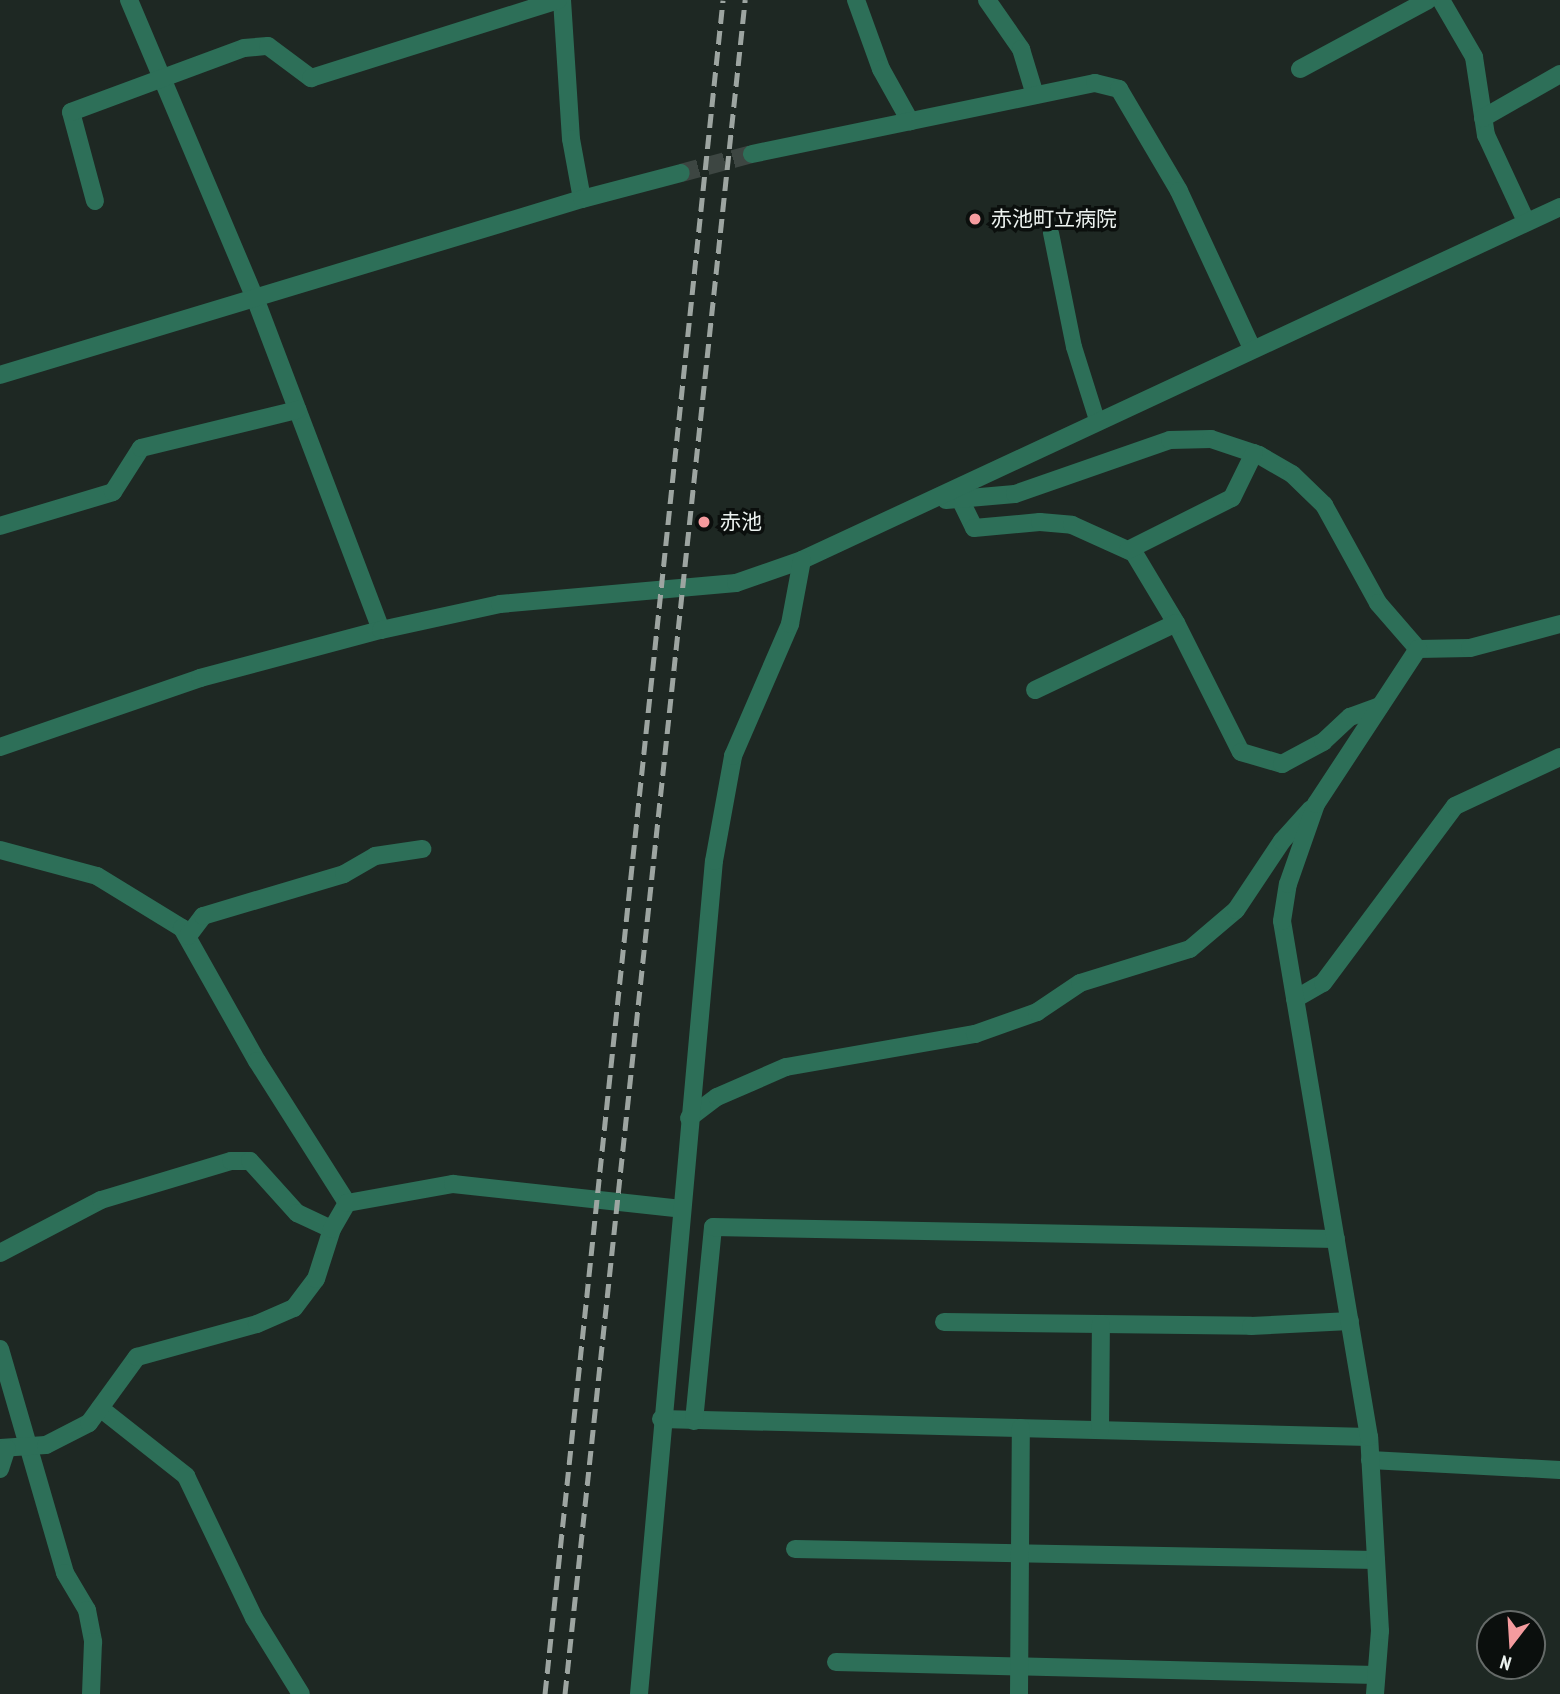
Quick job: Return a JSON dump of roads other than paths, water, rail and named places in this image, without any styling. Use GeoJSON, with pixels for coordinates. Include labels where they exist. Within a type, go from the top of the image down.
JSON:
{"type":"FeatureCollection","features":[{"type":"Feature","properties":{"kind":"street"},"geometry":{"type":"LineString","coordinates":[[130,0],[165,77],[255,298],[381,630]]}},
{"type":"Feature","properties":{"kind":"street"},"geometry":{"type":"LineString","coordinates":[[96,201],[71,112],[243,48],[268,46],[311,78],[560,0],[571,139],[582,199]]}},
{"type":"Feature","properties":{"kind":"street"},"geometry":{"type":"LineString","coordinates":[[856,0],[881,69],[909,121]]}},
{"type":"Feature","properties":{"kind":"street"},"geometry":{"type":"LineString","coordinates":[[987,0],[1020,49],[1035,95]]}},
{"type":"Feature","properties":{"kind":"street"},"geometry":{"type":"LineString","coordinates":[[1300,69],[1428,0]]}},
{"type":"Feature","properties":{"kind":"street"},"geometry":{"type":"LineString","coordinates":[[1441,0],[1474,57],[1486,135],[1526,221]]}},
{"type":"Feature","properties":{"kind":"street"},"geometry":{"type":"LineString","coordinates":[[1483,118],[1560,74]]}},
{"type":"Feature","properties":{"kind":"street"},"geometry":{"type":"LineString","coordinates":[[752,154],[1095,83],[1119,89],[1179,191],[1251,348]]}},
{"type":"Feature","properties":{"kind":"street"},"geometry":{"type":"LineString","coordinates":[[0,375],[582,199],[681,173]]}},
{"type":"Feature","properties":{"kind":"street"},"geometry":{"type":"LineString","coordinates":[[0,747],[201,678],[381,630],[500,604],[736,583],[802,560],[938,500],[1097,420],[1560,207]]}},
{"type":"Feature","properties":{"kind":"street"},"geometry":{"type":"LineString","coordinates":[[0,526],[113,492],[141,448],[297,410]]}},
{"type":"Feature","properties":{"kind":"street"},"geometry":{"type":"LineString","coordinates":[[938,500],[1015,494],[1170,440],[1211,439],[1254,453],[1292,474],[1324,505],[1378,603],[1418,649]]}},
{"type":"Feature","properties":{"kind":"street"},"geometry":{"type":"LineString","coordinates":[[1128,550],[1232,498],[1254,453]]}},
{"type":"Feature","properties":{"kind":"street"},"geometry":{"type":"LineString","coordinates":[[960,499],[974,528],[1040,522],[1072,525],[1128,550],[1176,623],[1241,752],[1282,764],[1323,741],[1350,717],[1380,706]]}},
{"type":"Feature","properties":{"kind":"street"},"geometry":{"type":"LineString","coordinates":[[639,1694],[662,1419],[674,1209],[689,1118],[714,861],[733,756],[790,624],[802,560]]}},
{"type":"Feature","properties":{"kind":"street"},"geometry":{"type":"LineString","coordinates":[[1035,690],[1176,623]]}},
{"type":"Feature","properties":{"kind":"street"},"geometry":{"type":"LineString","coordinates":[[1418,649],[1470,648],[1560,624]]}},
{"type":"Feature","properties":{"kind":"street"},"geometry":{"type":"LineString","coordinates":[[689,1118],[717,1097],[786,1067],[975,1034],[1037,1012],[1080,984],[1190,949],[1236,910],[1282,841],[1316,804],[1418,649]]}},
{"type":"Feature","properties":{"kind":"street"},"geometry":{"type":"LineString","coordinates":[[1295,999],[1323,983],[1455,806],[1560,757]]}},
{"type":"Feature","properties":{"kind":"street"},"geometry":{"type":"LineString","coordinates":[[1316,804],[1288,884],[1282,921],[1369,1437],[1380,1631],[1375,1694]]}},
{"type":"Feature","properties":{"kind":"street"},"geometry":{"type":"LineString","coordinates":[[0,849],[97,876],[182,928],[257,1061],[347,1203]]}},
{"type":"Feature","properties":{"kind":"street"},"geometry":{"type":"LineString","coordinates":[[188,936],[203,916],[344,874],[375,856],[422,849]]}},
{"type":"Feature","properties":{"kind":"street"},"geometry":{"type":"LineString","coordinates":[[0,1253],[101,1200],[231,1161],[250,1161],[297,1213],[332,1229]]}},
{"type":"Feature","properties":{"kind":"street"},"geometry":{"type":"LineString","coordinates":[[0,1469],[4,1448],[46,1445],[89,1423],[137,1357],[257,1324],[294,1308],[316,1279],[332,1229],[347,1203],[453,1184],[674,1209]]}},
{"type":"Feature","properties":{"kind":"street"},"geometry":{"type":"LineString","coordinates":[[694,1421],[713,1227],[1336,1239]]}},
{"type":"Feature","properties":{"kind":"street"},"geometry":{"type":"LineString","coordinates":[[944,1322],[1251,1326],[1350,1321]]}},
{"type":"Feature","properties":{"kind":"street"},"geometry":{"type":"LineString","coordinates":[[1100,1430],[1101,1324]]}},
{"type":"Feature","properties":{"kind":"street"},"geometry":{"type":"LineString","coordinates":[[0,1349],[65,1573],[88,1610],[93,1642],[91,1694]]}},
{"type":"Feature","properties":{"kind":"street"},"geometry":{"type":"LineString","coordinates":[[100,1408],[186,1476],[254,1618],[301,1694]]}},
{"type":"Feature","properties":{"kind":"street"},"geometry":{"type":"LineString","coordinates":[[662,1419],[1369,1437]]}},
{"type":"Feature","properties":{"kind":"street"},"geometry":{"type":"LineString","coordinates":[[1019,1694],[1021,1428]]}},
{"type":"Feature","properties":{"kind":"street"},"geometry":{"type":"LineString","coordinates":[[1370,1460],[1560,1470]]}},
{"type":"Feature","properties":{"kind":"street"},"geometry":{"type":"LineString","coordinates":[[795,1549],[1376,1560]]}},
{"type":"Feature","properties":{"kind":"street"},"geometry":{"type":"LineString","coordinates":[[836,1662],[1377,1675]]}},
{"type":"Feature","properties":{"kind":"lane"},"geometry":{"type":"LineString","coordinates":[[1051,233],[1074,347],[1097,420]]}},
{"type":"Feature","properties":{"kind":"tunnel"},"geometry":{"type":"LineString","coordinates":[[681,173],[752,154]]}},
{"type":"Feature","properties":{"kind":"railway"},"geometry":{"type":"LineString","coordinates":[[545,1694],[723,0]]}},
{"type":"Feature","properties":{"kind":"railway"},"geometry":{"type":"LineString","coordinates":[[565,1694],[745,0]]}},
{"type":"Feature","properties":{"kind":"place","name":"赤池町立病院"},"geometry":{"type":"Point","coordinates":[975,219]}},
{"type":"Feature","properties":{"kind":"place","name":"赤池"},"geometry":{"type":"Point","coordinates":[704,522]}}]}
